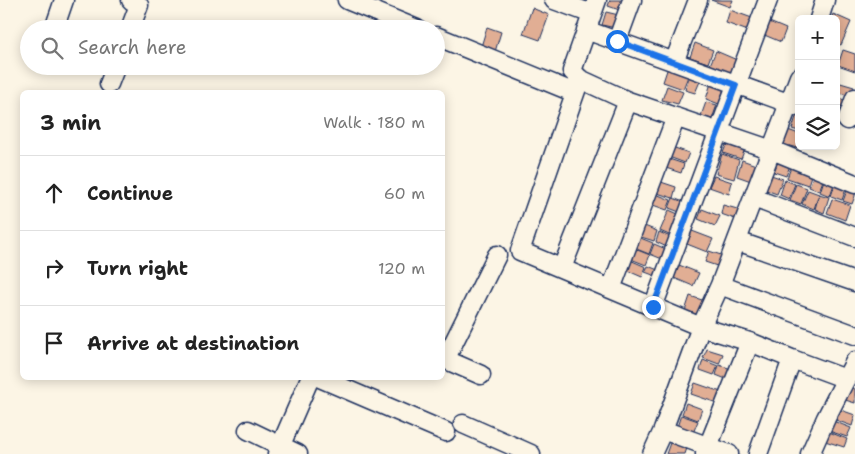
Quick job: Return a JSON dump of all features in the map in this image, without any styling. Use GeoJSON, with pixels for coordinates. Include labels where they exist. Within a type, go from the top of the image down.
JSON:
{"type":"FeatureCollection","features":[{"type":"Feature","properties":{"kind":"street"},"geometry":{"type":"LineString","coordinates":[[57,20],[64,0]]}},
{"type":"Feature","properties":{"kind":"street"},"geometry":{"type":"LineString","coordinates":[[131,0],[139,5],[133,20]]}},
{"type":"Feature","properties":{"kind":"street"},"geometry":{"type":"LineString","coordinates":[[347,0],[396,20]]}},
{"type":"Feature","properties":{"kind":"street"},"geometry":{"type":"LineString","coordinates":[[554,0],[592,15],[617,41],[794,106],[772,150],[652,454]]}},
{"type":"Feature","properties":{"kind":"street"},"geometry":{"type":"LineString","coordinates":[[617,41],[632,0]]}},
{"type":"Feature","properties":{"kind":"street"},"geometry":{"type":"LineString","coordinates":[[674,62],[698,0]]}},
{"type":"Feature","properties":{"kind":"street"},"geometry":{"type":"LineString","coordinates":[[653,307],[768,0]]}},
{"type":"Feature","properties":{"kind":"street"},"geometry":{"type":"LineString","coordinates":[[820,15],[825,0]]}},
{"type":"Feature","properties":{"kind":"street"},"geometry":{"type":"LineString","coordinates":[[592,15],[572,71],[578,86],[520,251],[701,327],[750,342],[846,379]]}},
{"type":"Feature","properties":{"kind":"street"},"geometry":{"type":"LineString","coordinates":[[445,39],[578,86],[772,150],[855,184]]}},
{"type":"Feature","properties":{"kind":"street"},"geometry":{"type":"LineString","coordinates":[[109,84],[112,75]]}},
{"type":"Feature","properties":{"kind":"street"},"geometry":{"type":"LineString","coordinates":[[846,120],[855,98]]}},
{"type":"Feature","properties":{"kind":"street"},"geometry":{"type":"LineString","coordinates":[[562,268],[628,101]]}},
{"type":"Feature","properties":{"kind":"street"},"geometry":{"type":"LineString","coordinates":[[611,289],[676,117]]}},
{"type":"Feature","properties":{"kind":"street"},"geometry":{"type":"LineString","coordinates":[[754,198],[855,237]]}},
{"type":"Feature","properties":{"kind":"street"},"geometry":{"type":"LineString","coordinates":[[737,241],[855,282]]}},
{"type":"Feature","properties":{"kind":"street"},"geometry":{"type":"LineString","coordinates":[[445,357],[497,255]]}},
{"type":"Feature","properties":{"kind":"street"},"geometry":{"type":"LineString","coordinates":[[720,285],[855,335]]}},
{"type":"Feature","properties":{"kind":"street"},"geometry":{"type":"LineString","coordinates":[[707,450],[750,342]]}},
{"type":"Feature","properties":{"kind":"street"},"geometry":{"type":"LineString","coordinates":[[445,359],[481,375]]}},
{"type":"Feature","properties":{"kind":"street"},"geometry":{"type":"LineString","coordinates":[[758,454],[792,359]]}},
{"type":"Feature","properties":{"kind":"street"},"geometry":{"type":"LineString","coordinates":[[810,454],[855,361]]}},
{"type":"Feature","properties":{"kind":"street"},"geometry":{"type":"LineString","coordinates":[[278,450],[309,380]]}},
{"type":"Feature","properties":{"kind":"street"},"geometry":{"type":"LineString","coordinates":[[325,380],[446,432]]}},
{"type":"Feature","properties":{"kind":"street"},"geometry":{"type":"LineString","coordinates":[[463,424],[530,454]]}},
{"type":"Feature","properties":{"kind":"street"},"geometry":{"type":"LineString","coordinates":[[248,430],[278,450],[298,454]]}},
{"type":"Feature","properties":{"kind":"street"},"geometry":{"type":"LineString","coordinates":[[663,430],[707,450],[729,454]]}},
{"type":"Feature","properties":{"kind":"building"},"geometry":{"type":"Polygon","coordinates":[[[610,0],[629,0],[625,12],[608,6],[610,0]]]}},
{"type":"Feature","properties":{"kind":"building"},"geometry":{"type":"Polygon","coordinates":[[[711,0],[733,0],[730,7],[711,0]]]}},
{"type":"Feature","properties":{"kind":"building"},"geometry":{"type":"Polygon","coordinates":[[[532,8],[549,15],[540,40],[523,34],[532,8]]]}},
{"type":"Feature","properties":{"kind":"building"},"geometry":{"type":"Polygon","coordinates":[[[730,10],[752,18],[748,31],[726,23],[730,10]]]}},
{"type":"Feature","properties":{"kind":"building"},"geometry":{"type":"Polygon","coordinates":[[[606,12],[623,16],[620,29],[602,25],[606,12]]]}},
{"type":"Feature","properties":{"kind":"building"},"geometry":{"type":"Polygon","coordinates":[[[840,17],[851,22],[840,45],[840,17]]]}},
{"type":"Feature","properties":{"kind":"building"},"geometry":{"type":"Polygon","coordinates":[[[767,21],[786,29],[781,42],[762,34],[767,21]]]}},
{"type":"Feature","properties":{"kind":"building"},"geometry":{"type":"Polygon","coordinates":[[[487,27],[501,32],[494,55],[480,50],[487,27]]]}},
{"type":"Feature","properties":{"kind":"building"},"geometry":{"type":"Polygon","coordinates":[[[695,43],[713,50],[708,63],[690,57],[695,43]]]}},
{"type":"Feature","properties":{"kind":"building"},"geometry":{"type":"Polygon","coordinates":[[[843,50],[855,54],[855,71],[840,66],[843,50]]]}},
{"type":"Feature","properties":{"kind":"building"},"geometry":{"type":"Polygon","coordinates":[[[716,51],[737,60],[730,76],[709,67],[716,51]]]}},
{"type":"Feature","properties":{"kind":"building"},"geometry":{"type":"Polygon","coordinates":[[[668,67],[689,74],[683,89],[663,82],[668,67]]]}},
{"type":"Feature","properties":{"kind":"building"},"geometry":{"type":"Polygon","coordinates":[[[690,74],[701,79],[695,93],[685,90],[690,74]]]}},
{"type":"Feature","properties":{"kind":"building"},"geometry":{"type":"Polygon","coordinates":[[[711,83],[724,88],[719,104],[706,99],[711,83]]]}},
{"type":"Feature","properties":{"kind":"building"},"geometry":{"type":"Polygon","coordinates":[[[840,83],[854,87],[851,96],[840,93],[840,83]]]}},
{"type":"Feature","properties":{"kind":"building"},"geometry":{"type":"Polygon","coordinates":[[[667,86],[683,92],[678,104],[662,100],[667,86]]]}},
{"type":"Feature","properties":{"kind":"building"},"geometry":{"type":"Polygon","coordinates":[[[840,98],[847,101],[844,110],[840,109],[840,98]]]}},
{"type":"Feature","properties":{"kind":"building"},"geometry":{"type":"Polygon","coordinates":[[[706,102],[717,105],[712,119],[701,116],[706,102]]]}},
{"type":"Feature","properties":{"kind":"building"},"geometry":{"type":"Polygon","coordinates":[[[788,130],[795,133],[795,147],[783,144],[788,130]]]}},
{"type":"Feature","properties":{"kind":"building"},"geometry":{"type":"Polygon","coordinates":[[[728,140],[746,146],[741,159],[723,153],[728,140]]]}},
{"type":"Feature","properties":{"kind":"building"},"geometry":{"type":"Polygon","coordinates":[[[672,147],[689,153],[685,163],[669,157],[672,147]]]}},
{"type":"Feature","properties":{"kind":"building"},"geometry":{"type":"Polygon","coordinates":[[[722,154],[739,160],[734,179],[716,174],[722,154]]]}},
{"type":"Feature","properties":{"kind":"building"},"geometry":{"type":"Polygon","coordinates":[[[669,159],[684,164],[681,173],[666,168],[669,159]]]}},
{"type":"Feature","properties":{"kind":"building"},"geometry":{"type":"Polygon","coordinates":[[[779,159],[791,163],[786,176],[774,172],[779,159]]]}},
{"type":"Feature","properties":{"kind":"building"},"geometry":{"type":"Polygon","coordinates":[[[742,160],[756,165],[751,181],[737,176],[742,160]]]}},
{"type":"Feature","properties":{"kind":"building"},"geometry":{"type":"Polygon","coordinates":[[[792,165],[812,172],[808,185],[787,178],[792,165]]]}},
{"type":"Feature","properties":{"kind":"building"},"geometry":{"type":"Polygon","coordinates":[[[814,174],[824,178],[819,191],[809,187],[814,174]]]}},
{"type":"Feature","properties":{"kind":"building"},"geometry":{"type":"Polygon","coordinates":[[[771,175],[783,179],[777,194],[766,190],[771,175]]]}},
{"type":"Feature","properties":{"kind":"building"},"geometry":{"type":"Polygon","coordinates":[[[714,176],[732,182],[729,194],[709,187],[714,176]]]}},
{"type":"Feature","properties":{"kind":"building"},"geometry":{"type":"Polygon","coordinates":[[[825,177],[835,181],[830,196],[820,192],[825,177]]]}},
{"type":"Feature","properties":{"kind":"building"},"geometry":{"type":"Polygon","coordinates":[[[785,180],[795,184],[789,199],[780,195],[785,180]]]}},
{"type":"Feature","properties":{"kind":"building"},"geometry":{"type":"Polygon","coordinates":[[[658,181],[676,187],[673,198],[654,192],[658,181]]]}},
{"type":"Feature","properties":{"kind":"building"},"geometry":{"type":"Polygon","coordinates":[[[836,181],[846,189],[842,200],[831,196],[836,181]]]}},
{"type":"Feature","properties":{"kind":"building"},"geometry":{"type":"Polygon","coordinates":[[[796,184],[807,188],[801,204],[790,200],[796,184]]]}},
{"type":"Feature","properties":{"kind":"building"},"geometry":{"type":"Polygon","coordinates":[[[849,185],[855,187],[855,196],[852,204],[843,201],[849,185]]]}},
{"type":"Feature","properties":{"kind":"building"},"geometry":{"type":"Polygon","coordinates":[[[808,190],[819,194],[814,209],[802,204],[808,190]]]}},
{"type":"Feature","properties":{"kind":"building"},"geometry":{"type":"Polygon","coordinates":[[[653,193],[671,200],[667,210],[650,204],[653,193]]]}},
{"type":"Feature","properties":{"kind":"building"},"geometry":{"type":"Polygon","coordinates":[[[819,194],[829,197],[824,213],[815,209],[819,194]]]}},
{"type":"Feature","properties":{"kind":"building"},"geometry":{"type":"Polygon","coordinates":[[[673,198],[689,204],[685,214],[669,208],[673,198]]]}},
{"type":"Feature","properties":{"kind":"building"},"geometry":{"type":"Polygon","coordinates":[[[832,199],[850,205],[845,220],[827,213],[832,199]]]}},
{"type":"Feature","properties":{"kind":"building"},"geometry":{"type":"Polygon","coordinates":[[[723,205],[741,210],[738,220],[721,214],[723,205]]]}},
{"type":"Feature","properties":{"kind":"building"},"geometry":{"type":"Polygon","coordinates":[[[702,209],[720,216],[715,226],[698,219],[702,209]]]}},
{"type":"Feature","properties":{"kind":"building"},"geometry":{"type":"Polygon","coordinates":[[[669,210],[685,217],[676,238],[660,231],[669,210]]]}},
{"type":"Feature","properties":{"kind":"building"},"geometry":{"type":"Polygon","coordinates":[[[642,225],[657,231],[654,241],[638,236],[642,225]]]}},
{"type":"Feature","properties":{"kind":"building"},"geometry":{"type":"Polygon","coordinates":[[[692,231],[713,239],[707,252],[687,244],[692,231]]]}},
{"type":"Feature","properties":{"kind":"building"},"geometry":{"type":"Polygon","coordinates":[[[659,232],[675,239],[671,249],[656,242],[659,232]]]}},
{"type":"Feature","properties":{"kind":"building"},"geometry":{"type":"Polygon","coordinates":[[[638,237],[653,243],[649,254],[634,248],[638,237]]]}},
{"type":"Feature","properties":{"kind":"building"},"geometry":{"type":"Polygon","coordinates":[[[654,244],[671,251],[667,261],[650,254],[654,244]]]}},
{"type":"Feature","properties":{"kind":"building"},"geometry":{"type":"Polygon","coordinates":[[[635,249],[650,255],[646,265],[631,259],[635,249]]]}},
{"type":"Feature","properties":{"kind":"building"},"geometry":{"type":"Polygon","coordinates":[[[709,251],[724,256],[720,267],[705,262],[709,251]]]}},
{"type":"Feature","properties":{"kind":"building"},"geometry":{"type":"Polygon","coordinates":[[[630,260],[646,267],[642,277],[626,270],[630,260]]]}},
{"type":"Feature","properties":{"kind":"building"},"geometry":{"type":"Polygon","coordinates":[[[679,265],[699,273],[693,286],[674,278],[679,265]]]}},
{"type":"Feature","properties":{"kind":"building"},"geometry":{"type":"Polygon","coordinates":[[[648,266],[663,272],[661,278],[645,272],[648,266]]]}},
{"type":"Feature","properties":{"kind":"building"},"geometry":{"type":"Polygon","coordinates":[[[690,296],[708,302],[700,321],[684,314],[690,296]]]}},
{"type":"Feature","properties":{"kind":"building"},"geometry":{"type":"Polygon","coordinates":[[[707,349],[723,354],[719,364],[703,358],[707,349]]]}},
{"type":"Feature","properties":{"kind":"building"},"geometry":{"type":"Polygon","coordinates":[[[703,360],[718,366],[714,375],[700,370],[703,360]]]}},
{"type":"Feature","properties":{"kind":"building"},"geometry":{"type":"Polygon","coordinates":[[[719,365],[735,370],[731,381],[716,375],[719,365]]]}},
{"type":"Feature","properties":{"kind":"building"},"geometry":{"type":"Polygon","coordinates":[[[695,383],[724,393],[720,404],[691,394],[695,383]]]}},
{"type":"Feature","properties":{"kind":"building"},"geometry":{"type":"Polygon","coordinates":[[[847,386],[855,389],[855,403],[842,399],[847,386]]]}},
{"type":"Feature","properties":{"kind":"building"},"geometry":{"type":"Polygon","coordinates":[[[686,403],[702,409],[698,420],[682,414],[686,403]]]}},
{"type":"Feature","properties":{"kind":"building"},"geometry":{"type":"Polygon","coordinates":[[[838,409],[855,415],[852,426],[833,419],[838,409]]]}},
{"type":"Feature","properties":{"kind":"building"},"geometry":{"type":"Polygon","coordinates":[[[681,415],[698,421],[693,433],[677,427],[681,415]]]}},
{"type":"Feature","properties":{"kind":"building"},"geometry":{"type":"Polygon","coordinates":[[[833,421],[851,428],[847,437],[829,431],[833,421]]]}},
{"type":"Feature","properties":{"kind":"building"},"geometry":{"type":"Polygon","coordinates":[[[829,432],[847,439],[844,447],[825,441],[829,432]]]}},
{"type":"Feature","properties":{"kind":"building"},"geometry":{"type":"Polygon","coordinates":[[[670,443],[687,448],[685,454],[666,454],[670,443]]]}},
{"type":"Feature","properties":{"kind":"route"},"geometry":{"type":"LineString","coordinates":[[617,41],[736,85],[653,307]]}}]}
